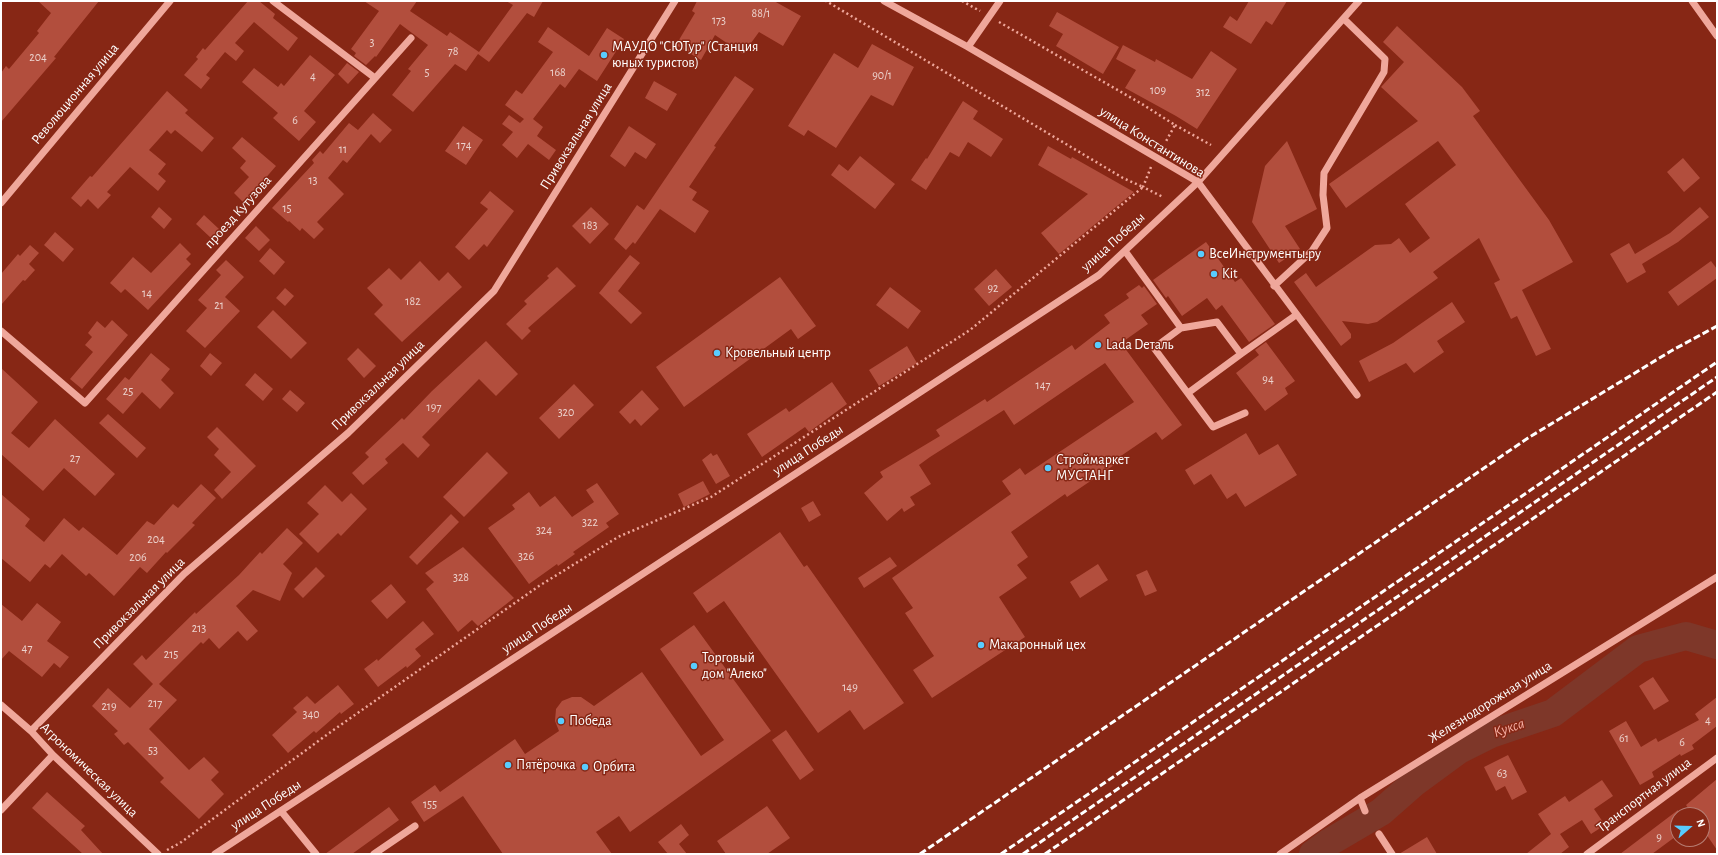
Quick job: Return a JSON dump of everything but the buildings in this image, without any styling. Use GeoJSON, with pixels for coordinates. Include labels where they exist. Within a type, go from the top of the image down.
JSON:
{"type":"FeatureCollection","features":[{"type":"Feature","properties":{"kind":"street","name":"Революционная улица"},"geometry":{"type":"LineString","coordinates":[[1,203],[170,1]]}},
{"type":"Feature","properties":{"kind":"street"},"geometry":{"type":"LineString","coordinates":[[273,1],[375,78]]}},
{"type":"Feature","properties":{"kind":"street","name":"Привокзальная улица"},"geometry":{"type":"LineString","coordinates":[[31,731],[184,574],[348,433],[494,291],[675,1]]}},
{"type":"Feature","properties":{"kind":"street","name":"улица Константинова"},"geometry":{"type":"LineString","coordinates":[[884,1],[968,47],[1198,182],[1357,396]]}},
{"type":"Feature","properties":{"kind":"street"},"geometry":{"type":"LineString","coordinates":[[968,47],[1000,1]]}},
{"type":"Feature","properties":{"kind":"street","name":"улица Победы"},"geometry":{"type":"LineString","coordinates":[[215,854],[1099,275],[1198,182],[1344,19],[1358,1]]}},
{"type":"Feature","properties":{"kind":"street"},"geometry":{"type":"LineString","coordinates":[[1692,1],[1717,36]]}},
{"type":"Feature","properties":{"kind":"street"},"geometry":{"type":"LineString","coordinates":[[1274,286],[1312,251],[1327,228],[1323,195],[1324,172],[1384,72],[1385,59],[1344,19]]}},
{"type":"Feature","properties":{"kind":"street","name":"проезд Кутузова"},"geometry":{"type":"LineString","coordinates":[[1,331],[85,403],[411,38]]}},
{"type":"Feature","properties":{"kind":"street"},"geometry":{"type":"LineString","coordinates":[[1125,251],[1181,328]]}},
{"type":"Feature","properties":{"kind":"street"},"geometry":{"type":"LineString","coordinates":[[1188,393],[1296,315]]}},
{"type":"Feature","properties":{"kind":"street"},"geometry":{"type":"LineString","coordinates":[[1241,354],[1217,322],[1181,328],[1154,348],[1213,427],[1245,414]]}},
{"type":"Feature","properties":{"kind":"street","name":"Железнодорожная улица"},"geometry":{"type":"LineString","coordinates":[[1280,854],[1360,798],[1717,576]]}},
{"type":"Feature","properties":{"kind":"street","name":"Агрономическая улица"},"geometry":{"type":"LineString","coordinates":[[1,706],[31,731],[53,754],[158,854]]}},
{"type":"Feature","properties":{"kind":"street"},"geometry":{"type":"LineString","coordinates":[[1,810],[53,754]]}},
{"type":"Feature","properties":{"kind":"street","name":"Транспортная улица"},"geometry":{"type":"LineString","coordinates":[[1587,854],[1717,758]]}},
{"type":"Feature","properties":{"kind":"street"},"geometry":{"type":"LineString","coordinates":[[1360,798],[1365,811]]}},
{"type":"Feature","properties":{"kind":"street"},"geometry":{"type":"LineString","coordinates":[[281,811],[316,854]]}},
{"type":"Feature","properties":{"kind":"street"},"geometry":{"type":"LineString","coordinates":[[374,854],[416,826]]}},
{"type":"Feature","properties":{"kind":"street"},"geometry":{"type":"LineString","coordinates":[[1379,834],[1392,854]]}},
{"type":"Feature","properties":{"kind":"path"},"geometry":{"type":"LineString","coordinates":[[826,1],[1123,178],[1163,197]]}},
{"type":"Feature","properties":{"kind":"path"},"geometry":{"type":"LineString","coordinates":[[962,1],[1211,145]]}},
{"type":"Feature","properties":{"kind":"path"},"geometry":{"type":"LineString","coordinates":[[1165,143],[1175,125]]}},
{"type":"Feature","properties":{"kind":"path"},"geometry":{"type":"LineString","coordinates":[[166,850],[180,844],[332,731],[539,586],[618,537],[711,497],[970,330],[1143,187],[1151,167]]}},
{"type":"Feature","properties":{"kind":"waterway","name":"Кукса"},"geometry":{"type":"LineString","coordinates":[[1313,854],[1328,843],[1381,812],[1414,783],[1459,750],[1491,734],[1553,713],[1638,649],[1686,636],[1717,645]]}},
{"type":"Feature","properties":{"kind":"railway"},"geometry":{"type":"LineString","coordinates":[[920,854],[1528,438],[1671,351],[1717,326]]}},
{"type":"Feature","properties":{"kind":"railway"},"geometry":{"type":"LineString","coordinates":[[1001,854],[1717,362]]}},
{"type":"Feature","properties":{"kind":"railway"},"geometry":{"type":"LineString","coordinates":[[1023,854],[1717,377]]}},
{"type":"Feature","properties":{"kind":"railway"},"geometry":{"type":"LineString","coordinates":[[1045,854],[1717,392]]}},
{"type":"Feature","properties":{"kind":"place","name":"МАУДО \"СЮТур\" (Станция юных туристов)"},"geometry":{"type":"Point","coordinates":[604,55]}},
{"type":"Feature","properties":{"kind":"place","name":"ВсеИнструменты.ру"},"geometry":{"type":"Point","coordinates":[1201,254]}},
{"type":"Feature","properties":{"kind":"place","name":"Kit"},"geometry":{"type":"Point","coordinates":[1214,274]}},
{"type":"Feature","properties":{"kind":"place","name":"Lada Dеталь"},"geometry":{"type":"Point","coordinates":[1098,345]}},
{"type":"Feature","properties":{"kind":"place","name":"Кровельный центр"},"geometry":{"type":"Point","coordinates":[717,353]}},
{"type":"Feature","properties":{"kind":"place","name":"Строймаркет МУСТАНГ"},"geometry":{"type":"Point","coordinates":[1048,468]}},
{"type":"Feature","properties":{"kind":"place","name":"Макаронный цех"},"geometry":{"type":"Point","coordinates":[981,645]}},
{"type":"Feature","properties":{"kind":"place","name":"Торговый дом \"Алеко\""},"geometry":{"type":"Point","coordinates":[694,666]}},
{"type":"Feature","properties":{"kind":"place","name":"Победа"},"geometry":{"type":"Point","coordinates":[561,721]}},
{"type":"Feature","properties":{"kind":"place","name":"Пятёрочка"},"geometry":{"type":"Point","coordinates":[508,765]}},
{"type":"Feature","properties":{"kind":"place","name":"Орбита"},"geometry":{"type":"Point","coordinates":[585,767]}}]}
